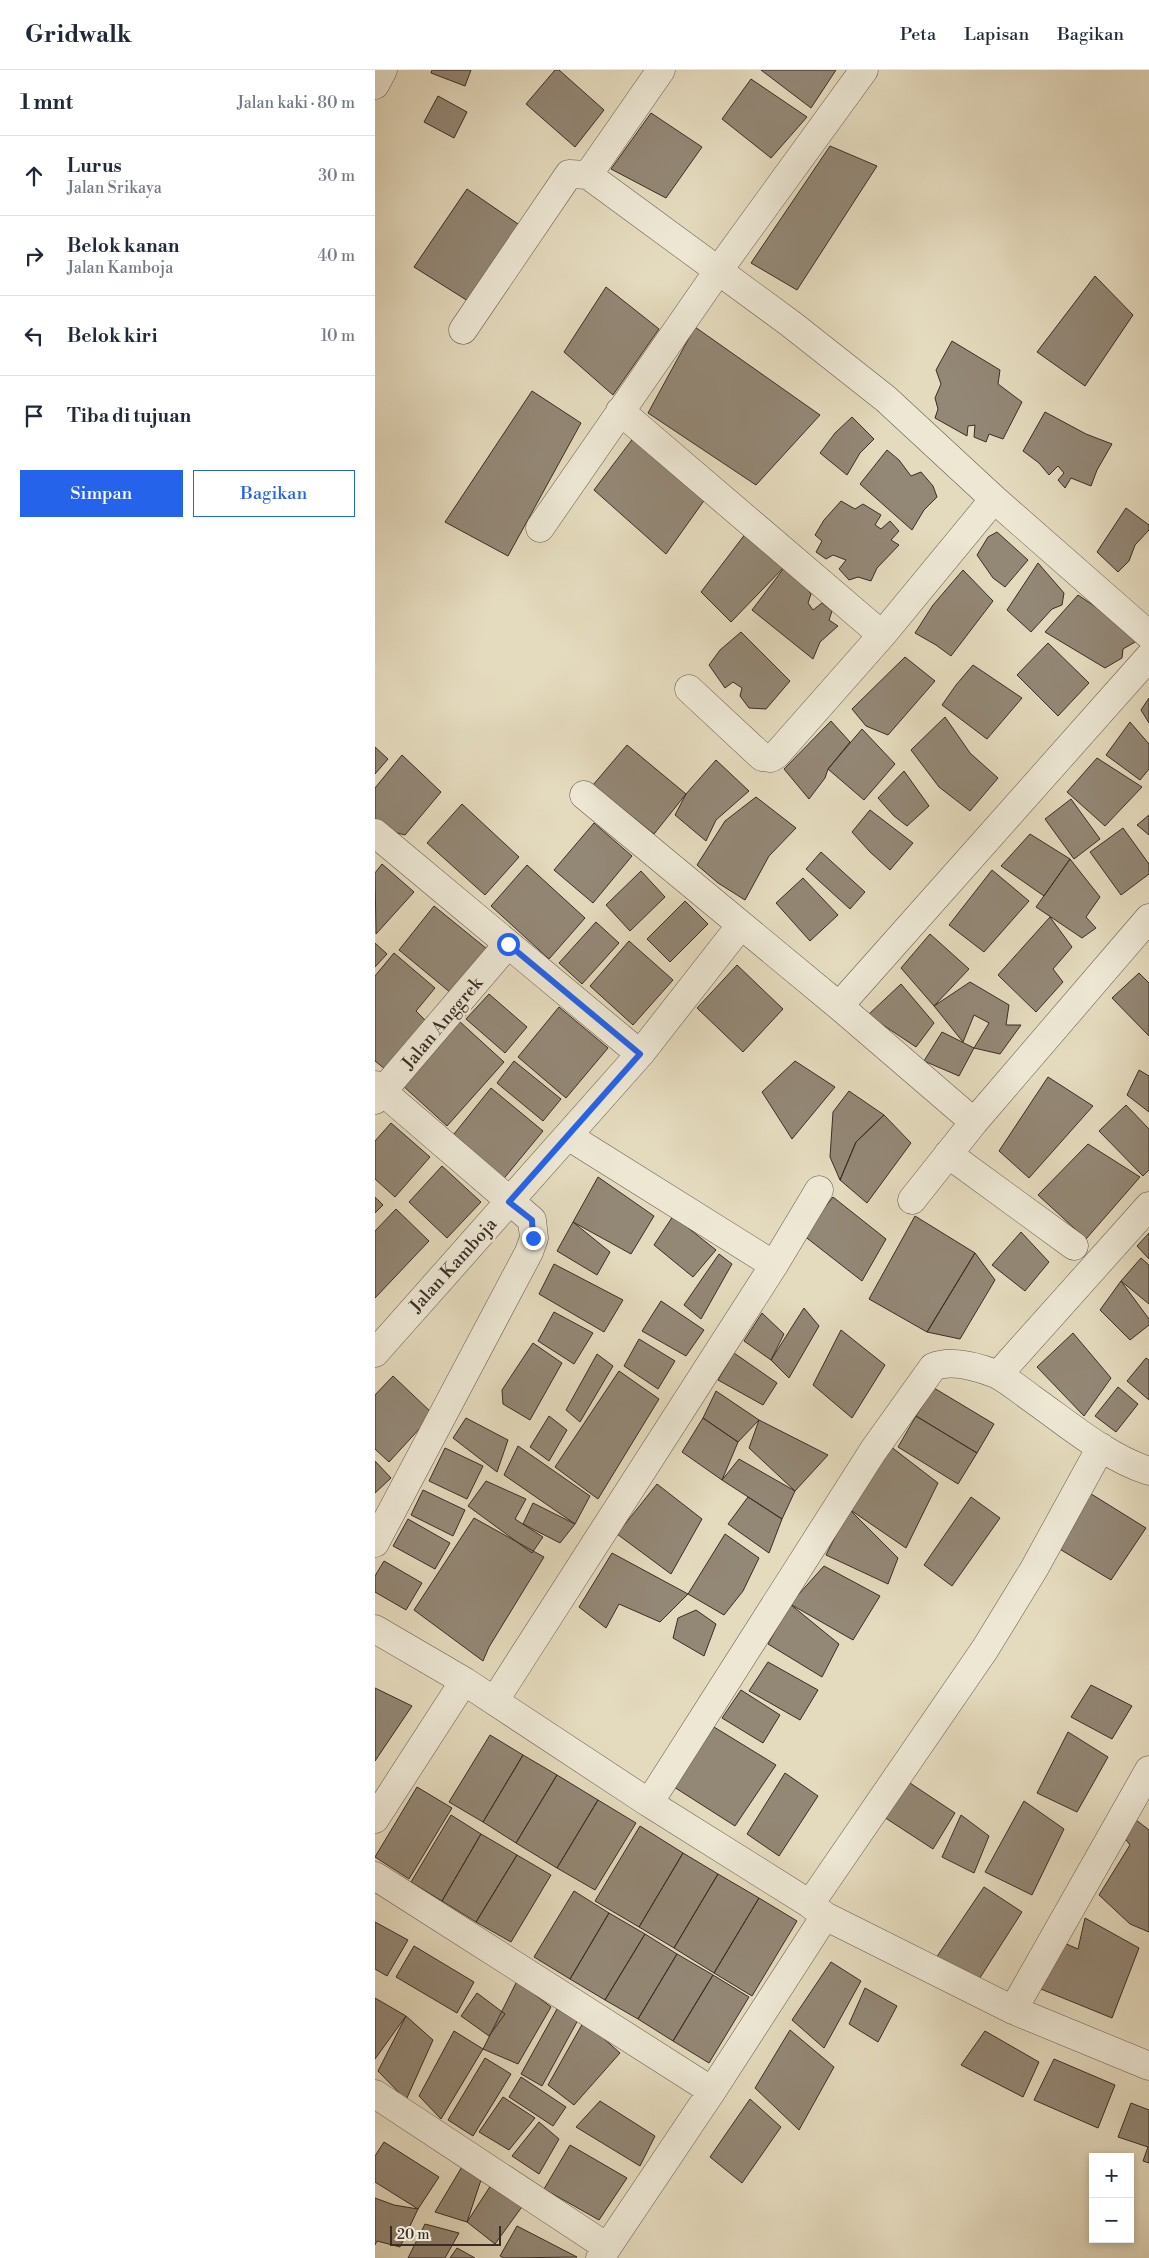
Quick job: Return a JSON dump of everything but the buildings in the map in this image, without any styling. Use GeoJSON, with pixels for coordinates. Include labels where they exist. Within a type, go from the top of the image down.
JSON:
{"type":"FeatureCollection","features":[{"type":"Feature","properties":{"kind":"street"},"geometry":{"type":"LineString","coordinates":[[375,85],[383,70]]}},
{"type":"Feature","properties":{"kind":"street"},"geometry":{"type":"LineString","coordinates":[[588,175],[661,70]]}},
{"type":"Feature","properties":{"kind":"street"},"geometry":{"type":"LineString","coordinates":[[540,528],[718,271],[864,70]]}},
{"type":"Feature","properties":{"kind":"street"},"geometry":{"type":"LineString","coordinates":[[463,330],[569,174],[588,175],[791,324],[886,399],[994,499],[1149,635]]}},
{"type":"Feature","properties":{"kind":"street"},"geometry":{"type":"LineString","coordinates":[[620,411],[882,635]]}},
{"type":"Feature","properties":{"kind":"street"},"geometry":{"type":"LineString","coordinates":[[689,689],[762,757],[771,758],[784,748],[882,635],[994,499]]}},
{"type":"Feature","properties":{"kind":"street"},"geometry":{"type":"LineString","coordinates":[[839,1006],[1149,657]]}},
{"type":"Feature","properties":{"kind":"street"},"geometry":{"type":"LineString","coordinates":[[584,795],[839,1006],[974,1122]]}},
{"type":"Feature","properties":{"kind":"street"},"geometry":{"type":"LineString","coordinates":[[377,840],[508,944],[640,1054]]}},
{"type":"Feature","properties":{"kind":"street"},"geometry":{"type":"LineString","coordinates":[[912,1200],[974,1122],[1149,918]]}},
{"type":"Feature","properties":{"kind":"street","name":"Jalan Kamboja"},"geometry":{"type":"LineString","coordinates":[[375,1352],[640,1054],[741,925]]}},
{"type":"Feature","properties":{"kind":"street","name":"Jalan Anggrek"},"geometry":{"type":"LineString","coordinates":[[378,1092],[508,944]]}},
{"type":"Feature","properties":{"kind":"street"},"geometry":{"type":"LineString","coordinates":[[375,1542],[529,1252],[533,1238],[532,1220],[378,1092]]}},
{"type":"Feature","properties":{"kind":"street"},"geometry":{"type":"LineString","coordinates":[[568,1136],[774,1265]]}},
{"type":"Feature","properties":{"kind":"street"},"geometry":{"type":"LineString","coordinates":[[948,1154],[1074,1246]]}},
{"type":"Feature","properties":{"kind":"street"},"geometry":{"type":"LineString","coordinates":[[495,1700],[774,1265],[819,1190]]}},
{"type":"Feature","properties":{"kind":"street"},"geometry":{"type":"LineString","coordinates":[[998,1375],[1149,1206]]}},
{"type":"Feature","properties":{"kind":"street"},"geometry":{"type":"LineString","coordinates":[[649,1803],[873,1451],[933,1367],[943,1363],[953,1363],[998,1375],[1101,1447],[1131,1465],[1149,1471]]}},
{"type":"Feature","properties":{"kind":"street"},"geometry":{"type":"LineString","coordinates":[[375,2094],[603,2253],[712,2091],[817,1910],[985,1649],[1034,1569],[1101,1447]]}},
{"type":"Feature","properties":{"kind":"street"},"geometry":{"type":"LineString","coordinates":[[375,1629],[495,1700],[649,1803],[817,1910],[1013,2010],[1149,2066]]}},
{"type":"Feature","properties":{"kind":"street"},"geometry":{"type":"LineString","coordinates":[[375,1819],[464,1681]]}},
{"type":"Feature","properties":{"kind":"street"},"geometry":{"type":"LineString","coordinates":[[1013,2010],[1149,1770]]}},
{"type":"Feature","properties":{"kind":"street"},"geometry":{"type":"LineString","coordinates":[[375,1876],[712,2091]]}},
{"type":"Feature","properties":{"kind":"route"},"geometry":{"type":"LineString","coordinates":[[508,944],[640,1054],[509,1202],[532,1220],[533,1238]]}}]}
